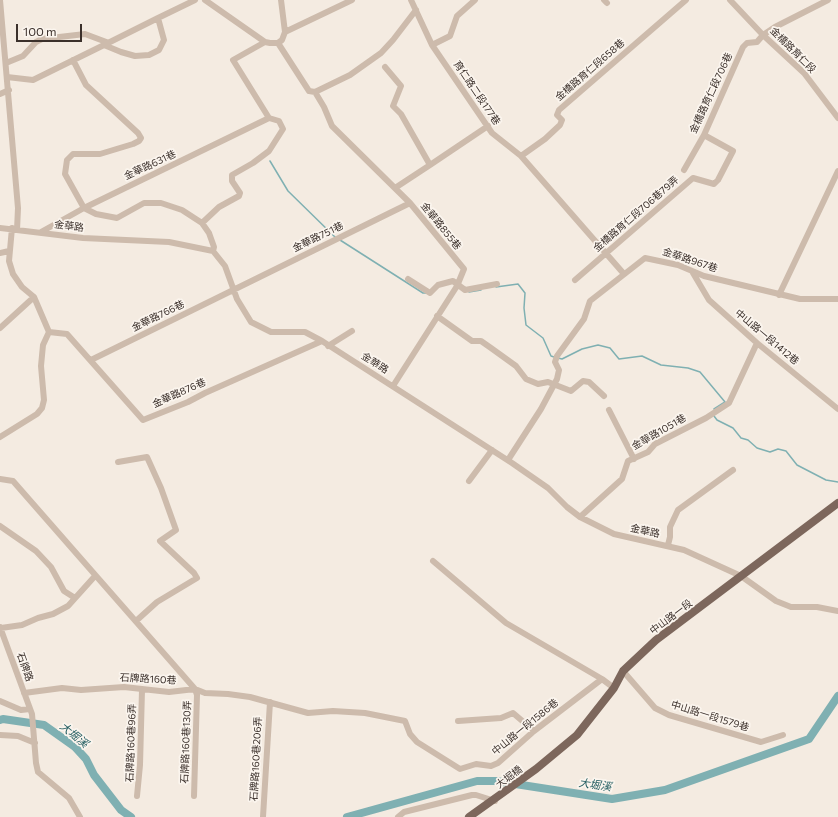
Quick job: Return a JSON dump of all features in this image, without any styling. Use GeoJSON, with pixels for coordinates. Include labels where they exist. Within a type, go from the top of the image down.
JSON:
{"type":"FeatureCollection","features":[{"type":"Feature","properties":{"kind":"main road","name":"中山路一段"},"geometry":{"type":"LineString","coordinates":[[536,769],[577,735],[614,688],[623,671],[656,640],[838,503]]}},
{"type":"Feature","properties":{"kind":"main road","name":"大堀橋"},"geometry":{"type":"LineString","coordinates":[[469,817],[536,769]]}},
{"type":"Feature","properties":{"kind":"street"},"geometry":{"type":"LineString","coordinates":[[0,0],[9,90],[18,208],[9,251],[9,261],[13,274],[22,287],[34,297],[49,332],[42,345],[42,389],[44,400],[42,408],[37,414],[1,437],[0,445]]}},
{"type":"Feature","properties":{"kind":"street"},"geometry":{"type":"LineString","coordinates":[[7,78],[33,80],[195,0]]}},
{"type":"Feature","properties":{"kind":"street"},"geometry":{"type":"LineString","coordinates":[[205,0],[265,42],[278,43],[282,40],[285,32],[281,0]]}},
{"type":"Feature","properties":{"kind":"street"},"geometry":{"type":"LineString","coordinates":[[285,32],[352,0]]}},
{"type":"Feature","properties":{"kind":"street","name":"育仁路二段177巷"},"geometry":{"type":"LineString","coordinates":[[410,0],[432,45],[492,133],[521,156],[624,274]]}},
{"type":"Feature","properties":{"kind":"street"},"geometry":{"type":"LineString","coordinates":[[432,45],[450,36],[457,16],[475,0]]}},
{"type":"Feature","properties":{"kind":"street","name":"金橋路育仁段658巷"},"geometry":{"type":"LineString","coordinates":[[521,156],[545,139],[560,125],[562,120],[557,115],[559,110],[686,0]]}},
{"type":"Feature","properties":{"kind":"street","name":"金橋路育仁段"},"geometry":{"type":"LineString","coordinates":[[730,0],[763,35],[804,73],[838,118]]}},
{"type":"Feature","properties":{"kind":"street","name":"金橋路育仁段706巷"},"geometry":{"type":"LineString","coordinates":[[684,170],[704,134],[743,47],[747,43],[757,42],[763,35],[828,0]]}},
{"type":"Feature","properties":{"kind":"street"},"geometry":{"type":"LineString","coordinates":[[315,92],[350,75],[381,53],[416,10]]}},
{"type":"Feature","properties":{"kind":"street"},"geometry":{"type":"LineString","coordinates":[[6,63],[23,56],[36,42],[42,39],[85,34],[121,52],[135,56],[149,55],[159,50],[164,40],[158,18]]}},
{"type":"Feature","properties":{"kind":"street"},"geometry":{"type":"LineString","coordinates":[[202,224],[219,207],[239,196],[240,193],[232,181],[232,175],[253,163],[269,151],[283,129],[279,121],[269,118],[233,60],[265,42]]}},
{"type":"Feature","properties":{"kind":"street","name":"金華路855巷"},"geometry":{"type":"LineString","coordinates":[[278,43],[309,91],[315,92],[324,107],[332,126],[410,203],[464,269],[456,286],[392,386]]}},
{"type":"Feature","properties":{"kind":"street"},"geometry":{"type":"LineString","coordinates":[[73,60],[86,85],[138,133],[141,138],[133,144],[100,154],[71,156],[66,164],[65,174],[84,208],[96,214],[118,218],[144,203],[161,203],[182,210],[202,224],[209,233],[214,247],[213,251]]}},
{"type":"Feature","properties":{"kind":"street"},"geometry":{"type":"LineString","coordinates":[[385,67],[401,86],[392,106],[401,114],[430,164]]}},
{"type":"Feature","properties":{"kind":"street"},"geometry":{"type":"LineString","coordinates":[[0,94],[9,90]]}},
{"type":"Feature","properties":{"kind":"street","name":"金華路631巷"},"geometry":{"type":"LineString","coordinates":[[41,232],[84,208],[269,118]]}},
{"type":"Feature","properties":{"kind":"street"},"geometry":{"type":"LineString","coordinates":[[396,188],[488,126]]}},
{"type":"Feature","properties":{"kind":"street","name":"金橋路育仁段706巷79弄"},"geometry":{"type":"LineString","coordinates":[[575,280],[693,178],[714,184],[718,180],[733,151],[704,134]]}},
{"type":"Feature","properties":{"kind":"street"},"geometry":{"type":"LineString","coordinates":[[780,295],[838,171]]}},
{"type":"Feature","properties":{"kind":"street","name":"金華路751巷"},"geometry":{"type":"LineString","coordinates":[[234,290],[410,203]]}},
{"type":"Feature","properties":{"kind":"street","name":"金華路"},"geometry":{"type":"LineString","coordinates":[[0,228],[82,238],[169,242],[213,251],[223,262],[243,310],[251,322],[258,327],[271,332],[299,330],[322,341],[508,460],[548,488],[567,507],[580,517],[614,534],[643,542],[668,545],[684,550],[741,576],[776,601],[790,607],[817,607],[838,611]]}},
{"type":"Feature","properties":{"kind":"street"},"geometry":{"type":"LineString","coordinates":[[0,253],[9,251]]}},
{"type":"Feature","properties":{"kind":"street","name":"金華路967巷"},"geometry":{"type":"LineString","coordinates":[[508,460],[541,409],[554,384],[559,370],[555,362],[557,356],[584,319],[590,301],[645,258],[678,265],[693,273],[780,295],[800,299],[838,299]]}},
{"type":"Feature","properties":{"kind":"street","name":"中山路一段1412巷"},"geometry":{"type":"LineString","coordinates":[[693,273],[709,300],[757,343],[838,409]]}},
{"type":"Feature","properties":{"kind":"street"},"geometry":{"type":"LineString","coordinates":[[408,279],[430,293],[438,285],[453,281],[456,286],[465,290],[498,284]]}},
{"type":"Feature","properties":{"kind":"street","name":"金華路766巷"},"geometry":{"type":"LineString","coordinates":[[91,360],[234,290]]}},
{"type":"Feature","properties":{"kind":"street"},"geometry":{"type":"LineString","coordinates":[[0,328],[34,297]]}},
{"type":"Feature","properties":{"kind":"street"},"geometry":{"type":"LineString","coordinates":[[437,316],[472,340],[481,341],[491,348],[516,366],[526,379],[538,384],[548,382],[571,390],[583,381],[589,382],[604,396]]}},
{"type":"Feature","properties":{"kind":"street"},"geometry":{"type":"LineString","coordinates":[[328,346],[352,331]]}},
{"type":"Feature","properties":{"kind":"street","name":"金華路876巷"},"geometry":{"type":"LineString","coordinates":[[49,332],[67,334],[143,420],[188,402],[322,341]]}},
{"type":"Feature","properties":{"kind":"street","name":"金華路1051巷"},"geometry":{"type":"LineString","coordinates":[[580,517],[622,479],[625,466],[628,461],[648,452],[654,444],[706,418],[729,403],[757,343]]}},
{"type":"Feature","properties":{"kind":"street"},"geometry":{"type":"LineString","coordinates":[[609,410],[634,459]]}},
{"type":"Feature","properties":{"kind":"street"},"geometry":{"type":"LineString","coordinates":[[469,481],[492,450]]}},
{"type":"Feature","properties":{"kind":"street"},"geometry":{"type":"LineString","coordinates":[[118,462],[147,457],[161,488],[176,530],[160,541],[194,573],[197,578],[157,602],[136,621]]}},
{"type":"Feature","properties":{"kind":"street"},"geometry":{"type":"LineString","coordinates":[[668,545],[670,527],[678,510],[733,470]]}},
{"type":"Feature","properties":{"kind":"street"},"geometry":{"type":"LineString","coordinates":[[0,480],[13,481],[195,689]]}},
{"type":"Feature","properties":{"kind":"street"},"geometry":{"type":"LineString","coordinates":[[0,526],[36,551],[51,567],[64,592],[75,598]]}},
{"type":"Feature","properties":{"kind":"street"},"geometry":{"type":"LineString","coordinates":[[433,561],[506,623],[602,679],[614,688]]}},
{"type":"Feature","properties":{"kind":"street"},"geometry":{"type":"LineString","coordinates":[[0,628],[22,625],[38,618],[53,614],[68,606],[95,576]]}},
{"type":"Feature","properties":{"kind":"street","name":"石牌路"},"geometry":{"type":"LineString","coordinates":[[0,628],[31,711],[35,743]]}},
{"type":"Feature","properties":{"kind":"street","name":"中山路一段1579巷"},"geometry":{"type":"LineString","coordinates":[[623,671],[655,708],[669,715],[762,742],[783,735]]}},
{"type":"Feature","properties":{"kind":"street","name":"中山路一段1586巷"},"geometry":{"type":"LineString","coordinates":[[270,702],[308,713],[365,713],[405,721],[410,734],[417,742],[460,769],[476,764],[491,766],[498,763],[534,731],[602,679]]}},
{"type":"Feature","properties":{"kind":"street","name":"石牌路160巷"},"geometry":{"type":"LineString","coordinates":[[24,693],[62,688],[81,690],[124,687],[169,692],[195,689],[205,693],[228,694],[270,702]]}},
{"type":"Feature","properties":{"kind":"street","name":"石牌路160巷130弄"},"geometry":{"type":"LineString","coordinates":[[194,796],[197,695],[195,689]]}},
{"type":"Feature","properties":{"kind":"street","name":"石牌路160巷96弄"},"geometry":{"type":"LineString","coordinates":[[137,796],[140,765],[142,690]]}},
{"type":"Feature","properties":{"kind":"street"},"geometry":{"type":"LineString","coordinates":[[0,701],[21,710],[31,711]]}},
{"type":"Feature","properties":{"kind":"street","name":"石牌路160巷206弄"},"geometry":{"type":"LineString","coordinates":[[263,817],[270,702]]}},
{"type":"Feature","properties":{"kind":"street"},"geometry":{"type":"LineString","coordinates":[[458,721],[501,718],[513,713],[534,731]]}},
{"type":"Feature","properties":{"kind":"street"},"geometry":{"type":"LineString","coordinates":[[0,734],[18,736],[35,743],[38,772],[69,798],[80,817]]}},
{"type":"Feature","properties":{"kind":"street"},"geometry":{"type":"LineString","coordinates":[[398,817],[404,812],[435,806],[472,795],[494,800]]}},
{"type":"Feature","properties":{"kind":"waterway"},"geometry":{"type":"LineString","coordinates":[[270,161],[288,191],[336,238]]}},
{"type":"Feature","properties":{"kind":"waterway"},"geometry":{"type":"LineString","coordinates":[[340,240],[423,293],[426,293]]}},
{"type":"Feature","properties":{"kind":"waterway"},"geometry":{"type":"LineString","coordinates":[[496,287],[518,284],[525,293],[524,308],[526,325],[543,338],[551,356],[554,357]]}},
{"type":"Feature","properties":{"kind":"waterway"},"geometry":{"type":"LineString","coordinates":[[469,292],[481,290]]}},
{"type":"Feature","properties":{"kind":"waterway"},"geometry":{"type":"LineString","coordinates":[[558,358],[562,359],[582,349],[598,345],[610,348],[619,359],[642,356],[661,365],[688,368],[700,372],[725,402],[714,409]]}},
{"type":"Feature","properties":{"kind":"waterway"},"geometry":{"type":"LineString","coordinates":[[714,416],[717,420],[733,428],[741,438],[748,440],[757,448],[770,452],[778,449],[786,451],[797,465],[826,480],[838,482]]}},
{"type":"Feature","properties":{"kind":"waterway","name":"大堀溪"},"geometry":{"type":"LineString","coordinates":[[347,817],[477,781],[496,781],[612,799],[665,790],[809,739],[838,696]]}},
{"type":"Feature","properties":{"kind":"waterway","name":"大堀溪"},"geometry":{"type":"LineString","coordinates":[[0,720],[3,719],[44,725],[75,747],[86,759],[94,775],[121,810],[131,817]]}}]}
